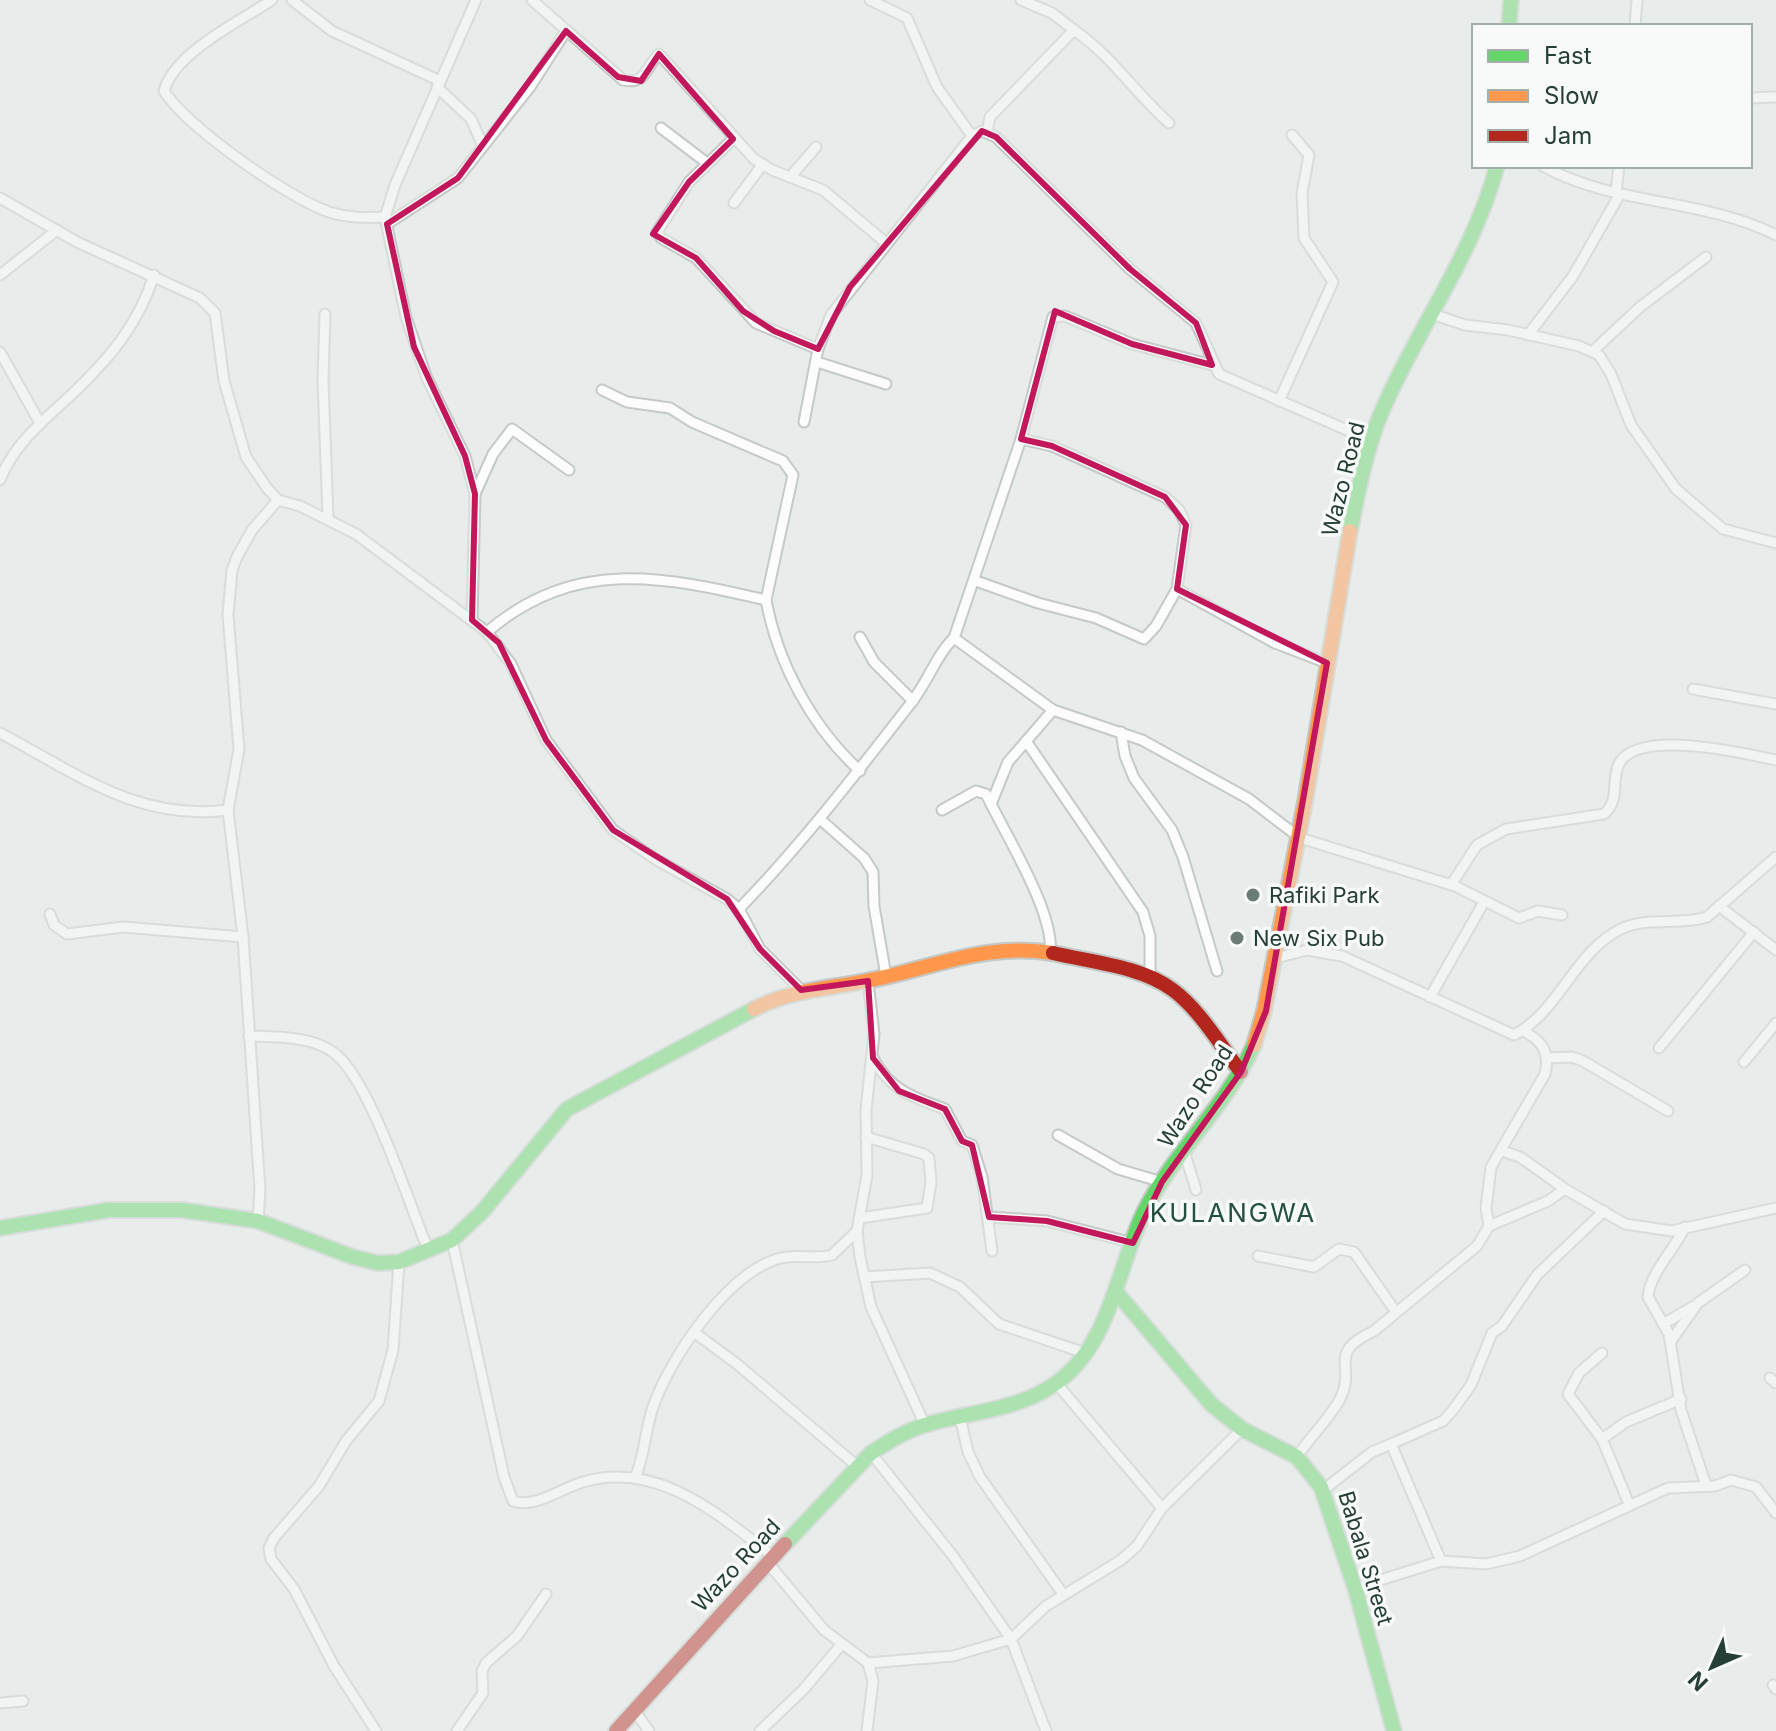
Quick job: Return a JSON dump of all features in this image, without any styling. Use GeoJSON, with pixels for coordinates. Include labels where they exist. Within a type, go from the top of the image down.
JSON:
{"type":"FeatureCollection","features":[{"type":"Feature","properties":{"kind":"street"},"geometry":{"type":"LineString","coordinates":[[272,0],[180,64],[167,79],[164,91],[218,141],[294,195],[327,211],[354,218],[386,220],[446,189],[530,87],[566,31]]}},
{"type":"Feature","properties":{"kind":"street"},"geometry":{"type":"LineString","coordinates":[[292,0],[332,31],[391,55],[438,84],[471,119],[483,146]]}},
{"type":"Feature","properties":{"kind":"street"},"geometry":{"type":"LineString","coordinates":[[472,620],[475,494],[465,456],[414,347],[386,220],[438,84],[476,0]]}},
{"type":"Feature","properties":{"kind":"street"},"geometry":{"type":"LineString","coordinates":[[532,0],[618,77],[628,81],[643,78],[659,54],[733,139],[763,164],[823,190],[886,243]]}},
{"type":"Feature","properties":{"kind":"street"},"geometry":{"type":"LineString","coordinates":[[870,0],[907,18],[937,87],[972,136]]}},
{"type":"Feature","properties":{"kind":"street"},"geometry":{"type":"LineString","coordinates":[[1021,0],[1052,13],[1105,52],[1135,91],[1169,123]]}},
{"type":"Feature","properties":{"kind":"street"},"geometry":{"type":"LineString","coordinates":[[1509,24],[1511,0]]}},
{"type":"Feature","properties":{"kind":"street"},"geometry":{"type":"LineString","coordinates":[[1635,24],[1637,0]]}},
{"type":"Feature","properties":{"kind":"street"},"geometry":{"type":"LineString","coordinates":[[987,132],[990,117],[1074,30]]}},
{"type":"Feature","properties":{"kind":"street"},"geometry":{"type":"LineString","coordinates":[[1752,98],[1776,97]]}},
{"type":"Feature","properties":{"kind":"street"},"geometry":{"type":"LineString","coordinates":[[661,128],[707,163]]}},
{"type":"Feature","properties":{"kind":"street"},"geometry":{"type":"LineString","coordinates":[[804,422],[818,349],[831,315],[972,136],[987,132]]}},
{"type":"Feature","properties":{"kind":"street"},"geometry":{"type":"LineString","coordinates":[[987,132],[1059,195],[1130,269],[1196,323],[1212,365],[1219,374],[1372,441]]}},
{"type":"Feature","properties":{"kind":"street"},"geometry":{"type":"LineString","coordinates":[[1279,401],[1333,282],[1304,238],[1302,193],[1309,155],[1292,135]]}},
{"type":"Feature","properties":{"kind":"street"},"geometry":{"type":"LineString","coordinates":[[733,139],[689,182],[657,232],[661,238],[696,258],[756,323],[818,349]]}},
{"type":"Feature","properties":{"kind":"street"},"geometry":{"type":"LineString","coordinates":[[791,176],[816,147]]}},
{"type":"Feature","properties":{"kind":"street"},"geometry":{"type":"LineString","coordinates":[[734,203],[763,164]]}},
{"type":"Feature","properties":{"kind":"street","name":"Wazo Road"},"geometry":{"type":"LineString","coordinates":[[616,1731],[871,1453],[891,1439],[925,1425],[1025,1403],[1057,1384],[1102,1332],[1144,1213],[1162,1182],[1241,1072],[1266,1011],[1272,959],[1300,838],[1342,573],[1372,441],[1394,385],[1461,266],[1491,195],[1497,168]]}},
{"type":"Feature","properties":{"kind":"street"},"geometry":{"type":"LineString","coordinates":[[1547,168],[1574,182],[1706,212],[1776,235]]}},
{"type":"Feature","properties":{"kind":"street"},"geometry":{"type":"LineString","coordinates":[[1528,335],[1573,276],[1618,194],[1619,168]]}},
{"type":"Feature","properties":{"kind":"street"},"geometry":{"type":"LineString","coordinates":[[0,198],[123,264],[188,291],[215,313],[224,381],[246,457],[278,500],[328,518],[356,534],[487,632],[511,664],[546,740],[613,830],[739,909],[760,949],[801,990]]}},
{"type":"Feature","properties":{"kind":"street"},"geometry":{"type":"LineString","coordinates":[[0,275],[57,230]]}},
{"type":"Feature","properties":{"kind":"street"},"geometry":{"type":"LineString","coordinates":[[1593,351],[1640,307],[1706,257]]}},
{"type":"Feature","properties":{"kind":"street"},"geometry":{"type":"LineString","coordinates":[[0,480],[8,459],[120,343],[136,322],[154,275]]}},
{"type":"Feature","properties":{"kind":"street"},"geometry":{"type":"LineString","coordinates":[[325,314],[328,518]]}},
{"type":"Feature","properties":{"kind":"street"},"geometry":{"type":"LineString","coordinates":[[1432,314],[1465,325],[1528,335],[1593,351],[1611,374],[1631,425],[1676,489],[1723,529],[1776,543]]}},
{"type":"Feature","properties":{"kind":"street"},"geometry":{"type":"LineString","coordinates":[[739,909],[860,771],[931,678],[941,651],[954,638],[976,581],[1021,439],[1044,343],[1057,315],[1132,344],[1212,365]]}},
{"type":"Feature","properties":{"kind":"street"},"geometry":{"type":"LineString","coordinates":[[0,352],[40,423]]}},
{"type":"Feature","properties":{"kind":"street"},"geometry":{"type":"LineString","coordinates":[[817,362],[886,384]]}},
{"type":"Feature","properties":{"kind":"street"},"geometry":{"type":"LineString","coordinates":[[602,390],[627,402],[670,408],[692,422],[783,461],[791,469],[793,475],[766,600],[787,663],[813,717],[839,752],[860,771]]}},
{"type":"Feature","properties":{"kind":"street"},"geometry":{"type":"LineString","coordinates":[[475,494],[493,454],[512,429],[569,470]]}},
{"type":"Feature","properties":{"kind":"street"},"geometry":{"type":"LineString","coordinates":[[976,581],[1038,603],[1096,618],[1138,639],[1144,639],[1156,626],[1177,589],[1186,525],[1179,510],[1165,497],[1052,446],[1021,439]]}},
{"type":"Feature","properties":{"kind":"street"},"geometry":{"type":"LineString","coordinates":[[258,1221],[260,1190],[243,937],[228,810],[239,749],[228,635],[232,570],[252,530],[278,500]]}},
{"type":"Feature","properties":{"kind":"street"},"geometry":{"type":"LineString","coordinates":[[487,632],[531,602],[567,588],[618,579],[671,579],[766,600]]}},
{"type":"Feature","properties":{"kind":"street"},"geometry":{"type":"LineString","coordinates":[[1177,589],[1275,643],[1327,663]]}},
{"type":"Feature","properties":{"kind":"street"},"geometry":{"type":"LineString","coordinates":[[860,637],[874,662],[913,701]]}},
{"type":"Feature","properties":{"kind":"street"},"geometry":{"type":"LineString","coordinates":[[954,638],[1053,710],[1142,740],[1249,799],[1300,838],[1451,885],[1519,918],[1538,911],[1562,915]]}},
{"type":"Feature","properties":{"kind":"street"},"geometry":{"type":"LineString","coordinates":[[1693,689],[1776,704]]}},
{"type":"Feature","properties":{"kind":"street"},"geometry":{"type":"LineString","coordinates":[[991,804],[1008,762],[1053,710]]}},
{"type":"Feature","properties":{"kind":"street"},"geometry":{"type":"LineString","coordinates":[[1121,732],[1125,756],[1134,778],[1172,830],[1183,857],[1217,971]]}},
{"type":"Feature","properties":{"kind":"street"},"geometry":{"type":"LineString","coordinates":[[0,733],[68,772],[150,808],[201,814],[228,810]]}},
{"type":"Feature","properties":{"kind":"street"},"geometry":{"type":"LineString","coordinates":[[1026,741],[1143,912],[1150,936],[1150,977]]}},
{"type":"Feature","properties":{"kind":"street"},"geometry":{"type":"LineString","coordinates":[[1451,885],[1477,845],[1506,829],[1604,814],[1611,806],[1617,770],[1627,754],[1647,748],[1680,745],[1776,760]]}},
{"type":"Feature","properties":{"kind":"street"},"geometry":{"type":"LineString","coordinates":[[942,810],[982,790],[1044,911],[1052,941],[1050,952]]}},
{"type":"Feature","properties":{"kind":"street"},"geometry":{"type":"LineString","coordinates":[[820,819],[864,858],[873,872],[874,906],[886,976]]}},
{"type":"Feature","properties":{"kind":"street"},"geometry":{"type":"LineString","coordinates":[[1272,959],[1321,950],[1472,1013],[1504,1033],[1514,1035],[1523,1031],[1611,935],[1634,924],[1693,921],[1707,917],[1776,857]]}},
{"type":"Feature","properties":{"kind":"street"},"geometry":{"type":"LineString","coordinates":[[1430,997],[1484,902]]}},
{"type":"Feature","properties":{"kind":"street"},"geometry":{"type":"LineString","coordinates":[[1719,906],[1776,950]]}},
{"type":"Feature","properties":{"kind":"street"},"geometry":{"type":"LineString","coordinates":[[50,914],[54,925],[67,934],[123,927],[243,937]]}},
{"type":"Feature","properties":{"kind":"street"},"geometry":{"type":"LineString","coordinates":[[1659,1048],[1754,932]]}},
{"type":"Feature","properties":{"kind":"street"},"geometry":{"type":"LineString","coordinates":[[0,1228],[140,1207],[258,1221],[353,1257],[378,1263],[399,1262],[452,1240],[482,1212],[567,1109],[736,1016],[801,990],[868,981],[952,957],[1014,949],[1050,952],[1150,977],[1173,990],[1195,1012],[1241,1072]]}},
{"type":"Feature","properties":{"kind":"street"},"geometry":{"type":"LineString","coordinates":[[868,981],[874,1011],[873,1058],[866,1137],[867,1175],[857,1231],[871,1307],[925,1425]]}},
{"type":"Feature","properties":{"kind":"street"},"geometry":{"type":"LineString","coordinates":[[1744,1062],[1776,1023]]}},
{"type":"Feature","properties":{"kind":"street"},"geometry":{"type":"LineString","coordinates":[[1489,1226],[1486,1208],[1491,1167],[1545,1074],[1549,1058],[1545,1049],[1523,1031]]}},
{"type":"Feature","properties":{"kind":"street"},"geometry":{"type":"LineString","coordinates":[[249,1036],[292,1038],[323,1046],[336,1053],[349,1070],[391,1150],[429,1252]]}},
{"type":"Feature","properties":{"kind":"street"},"geometry":{"type":"LineString","coordinates":[[1549,1058],[1572,1057],[1583,1061],[1668,1111]]}},
{"type":"Feature","properties":{"kind":"street"},"geometry":{"type":"LineString","coordinates":[[873,1058],[881,1074],[899,1091],[945,1109],[962,1141],[972,1145],[989,1217],[992,1251]]}},
{"type":"Feature","properties":{"kind":"street"},"geometry":{"type":"LineString","coordinates":[[1058,1135],[1118,1169],[1162,1182]]}},
{"type":"Feature","properties":{"kind":"street"},"geometry":{"type":"LineString","coordinates":[[860,1218],[927,1208],[931,1182],[929,1158],[924,1154],[866,1137]]}},
{"type":"Feature","properties":{"kind":"street"},"geometry":{"type":"LineString","coordinates":[[1502,1151],[1520,1157],[1565,1189],[1625,1224],[1672,1231],[1776,1208]]}},
{"type":"Feature","properties":{"kind":"street"},"geometry":{"type":"LineString","coordinates":[[1185,1154],[1196,1190]]}},
{"type":"Feature","properties":{"kind":"street"},"geometry":{"type":"LineString","coordinates":[[1297,1457],[1342,1394],[1344,1360],[1349,1347],[1477,1246],[1489,1226],[1548,1201],[1565,1189]]}},
{"type":"Feature","properties":{"kind":"street"},"geometry":{"type":"LineString","coordinates":[[1322,1491],[1372,1452],[1443,1421],[1471,1385],[1492,1333],[1502,1326],[1537,1275],[1604,1211]]}},
{"type":"Feature","properties":{"kind":"street"},"geometry":{"type":"LineString","coordinates":[[989,1217],[1047,1221],[1133,1243]]}},
{"type":"Feature","properties":{"kind":"street"},"geometry":{"type":"LineString","coordinates":[[1685,1227],[1674,1251],[1652,1278],[1648,1291],[1650,1303],[1671,1341],[1681,1399],[1706,1485]]}},
{"type":"Feature","properties":{"kind":"street"},"geometry":{"type":"LineString","coordinates":[[635,1478],[659,1392],[695,1333],[731,1288],[750,1272],[780,1258],[832,1255],[857,1231]]}},
{"type":"Feature","properties":{"kind":"street"},"geometry":{"type":"LineString","coordinates":[[452,1240],[509,1496],[520,1504],[584,1482],[635,1478],[688,1496],[715,1510],[771,1560],[801,1606],[841,1645],[868,1663],[953,1656],[1011,1639],[1063,1594],[1121,1560],[1137,1546],[1162,1508],[1242,1429]]}},
{"type":"Feature","properties":{"kind":"street"},"geometry":{"type":"LineString","coordinates":[[1258,1256],[1314,1267],[1339,1249],[1354,1252],[1396,1312]]}},
{"type":"Feature","properties":{"kind":"street"},"geometry":{"type":"LineString","coordinates":[[376,1731],[334,1666],[294,1589],[271,1559],[269,1548],[319,1486],[346,1441],[379,1401],[393,1350],[399,1262]]}},
{"type":"Feature","properties":{"kind":"street"},"geometry":{"type":"LineString","coordinates":[[1663,1324],[1745,1270]]}},
{"type":"Feature","properties":{"kind":"street"},"geometry":{"type":"LineString","coordinates":[[864,1277],[930,1273],[960,1287],[980,1302],[999,1324],[1085,1353]]}},
{"type":"Feature","properties":{"kind":"street","name":"Babala Street"},"geometry":{"type":"LineString","coordinates":[[1117,1293],[1187,1378],[1242,1429],[1297,1457],[1322,1491],[1355,1588],[1394,1731]]}},
{"type":"Feature","properties":{"kind":"street"},"geometry":{"type":"LineString","coordinates":[[1671,1341],[1698,1303]]}},
{"type":"Feature","properties":{"kind":"street"},"geometry":{"type":"LineString","coordinates":[[695,1333],[737,1364],[857,1466]]}},
{"type":"Feature","properties":{"kind":"street"},"geometry":{"type":"LineString","coordinates":[[1602,1353],[1579,1373],[1568,1387],[1568,1394],[1602,1439],[1629,1504]]}},
{"type":"Feature","properties":{"kind":"street"},"geometry":{"type":"LineString","coordinates":[[1057,1384],[1162,1508]]}},
{"type":"Feature","properties":{"kind":"street"},"geometry":{"type":"LineString","coordinates":[[1602,1439],[1626,1422],[1681,1399]]}},
{"type":"Feature","properties":{"kind":"street"},"geometry":{"type":"LineString","coordinates":[[960,1417],[968,1452],[980,1477],[1063,1594]]}},
{"type":"Feature","properties":{"kind":"street"},"geometry":{"type":"LineString","coordinates":[[1391,1444],[1441,1561]]}},
{"type":"Feature","properties":{"kind":"street"},"geometry":{"type":"LineString","coordinates":[[871,1453],[953,1556],[1011,1639],[1046,1731]]}},
{"type":"Feature","properties":{"kind":"street"},"geometry":{"type":"LineString","coordinates":[[1355,1588],[1441,1561],[1486,1564],[1520,1556],[1668,1488],[1731,1480],[1756,1487],[1776,1513]]}},
{"type":"Feature","properties":{"kind":"street"},"geometry":{"type":"LineString","coordinates":[[457,1731],[483,1693],[482,1671],[486,1663],[517,1636],[546,1594]]}},
{"type":"Feature","properties":{"kind":"street"},"geometry":{"type":"LineString","coordinates":[[760,1731],[803,1690],[841,1645]]}},
{"type":"Feature","properties":{"kind":"street"},"geometry":{"type":"LineString","coordinates":[[867,1731],[873,1681],[868,1663]]}},
{"type":"Feature","properties":{"kind":"street"},"geometry":{"type":"LineString","coordinates":[[0,1703],[23,1701]]}},
{"type":"Feature","properties":{"kind":"street"},"geometry":{"type":"LineString","coordinates":[[634,1710],[649,1731]]}},
{"type":"Feature","properties":{"kind":"highlighted area"},"geometry":{"type":"Polygon","coordinates":[[[566,31],[618,77],[641,81],[659,54],[733,139],[689,182],[653,234],[696,258],[743,311],[774,331],[818,349],[850,287],[982,131],[996,137],[1130,269],[1196,323],[1212,365],[1132,344],[1055,311],[1021,439],[1052,446],[1165,497],[1186,525],[1177,589],[1327,663],[1266,1011],[1241,1072],[1162,1182],[1133,1243],[1047,1221],[989,1217],[972,1145],[962,1141],[945,1109],[899,1091],[873,1058],[868,981],[801,990],[760,949],[727,899],[613,830],[546,740],[499,643],[472,620],[475,494],[465,456],[414,347],[387,224],[458,178],[566,31]]]}},
{"type":"Feature","properties":{"kind":"traffic: fast"},"geometry":{"type":"LineString","coordinates":[[1509,24],[1511,0]]}},
{"type":"Feature","properties":{"kind":"traffic: fast"},"geometry":{"type":"LineString","coordinates":[[1350,531],[1364,465],[1379,417],[1475,228],[1496,168]]}},
{"type":"Feature","properties":{"kind":"traffic: fast"},"geometry":{"type":"LineString","coordinates":[[0,1228],[109,1210],[182,1210],[258,1221],[353,1257],[378,1263],[399,1262],[452,1240],[482,1212],[567,1109],[754,1009]]}},
{"type":"Feature","properties":{"kind":"traffic: fast"},"geometry":{"type":"LineString","coordinates":[[785,1544],[871,1453],[884,1445],[925,1425],[1022,1401],[1052,1386],[1072,1370],[1100,1329],[1134,1235],[1156,1190],[1229,1089],[1254,1045]]}},
{"type":"Feature","properties":{"kind":"traffic: fast"},"geometry":{"type":"LineString","coordinates":[[1117,1293],[1211,1404],[1242,1429],[1297,1457],[1321,1487],[1355,1588],[1394,1731]]}},
{"type":"Feature","properties":{"kind":"traffic: slow"},"geometry":{"type":"LineString","coordinates":[[1254,1045],[1264,1011],[1305,802],[1350,531]]}},
{"type":"Feature","properties":{"kind":"traffic: slow"},"geometry":{"type":"LineString","coordinates":[[754,1009],[795,994],[890,976],[958,958],[1004,951],[1053,953]]}},
{"type":"Feature","properties":{"kind":"traffic: jam"},"geometry":{"type":"LineString","coordinates":[[1053,953],[1131,970],[1173,990],[1201,1018],[1241,1072]]}},
{"type":"Feature","properties":{"kind":"traffic: jam"},"geometry":{"type":"LineString","coordinates":[[616,1731],[785,1544]]}},
{"type":"Feature","properties":{"kind":"place","name":"Rafiki Park"},"geometry":{"type":"Point","coordinates":[1253,895]}},
{"type":"Feature","properties":{"kind":"place","name":"New Six Pub"},"geometry":{"type":"Point","coordinates":[1237,938]}},
{"type":"Feature","properties":{"kind":"district","name":"KULANGWA"},"geometry":{"type":"Point","coordinates":[1233,1213]}}]}
